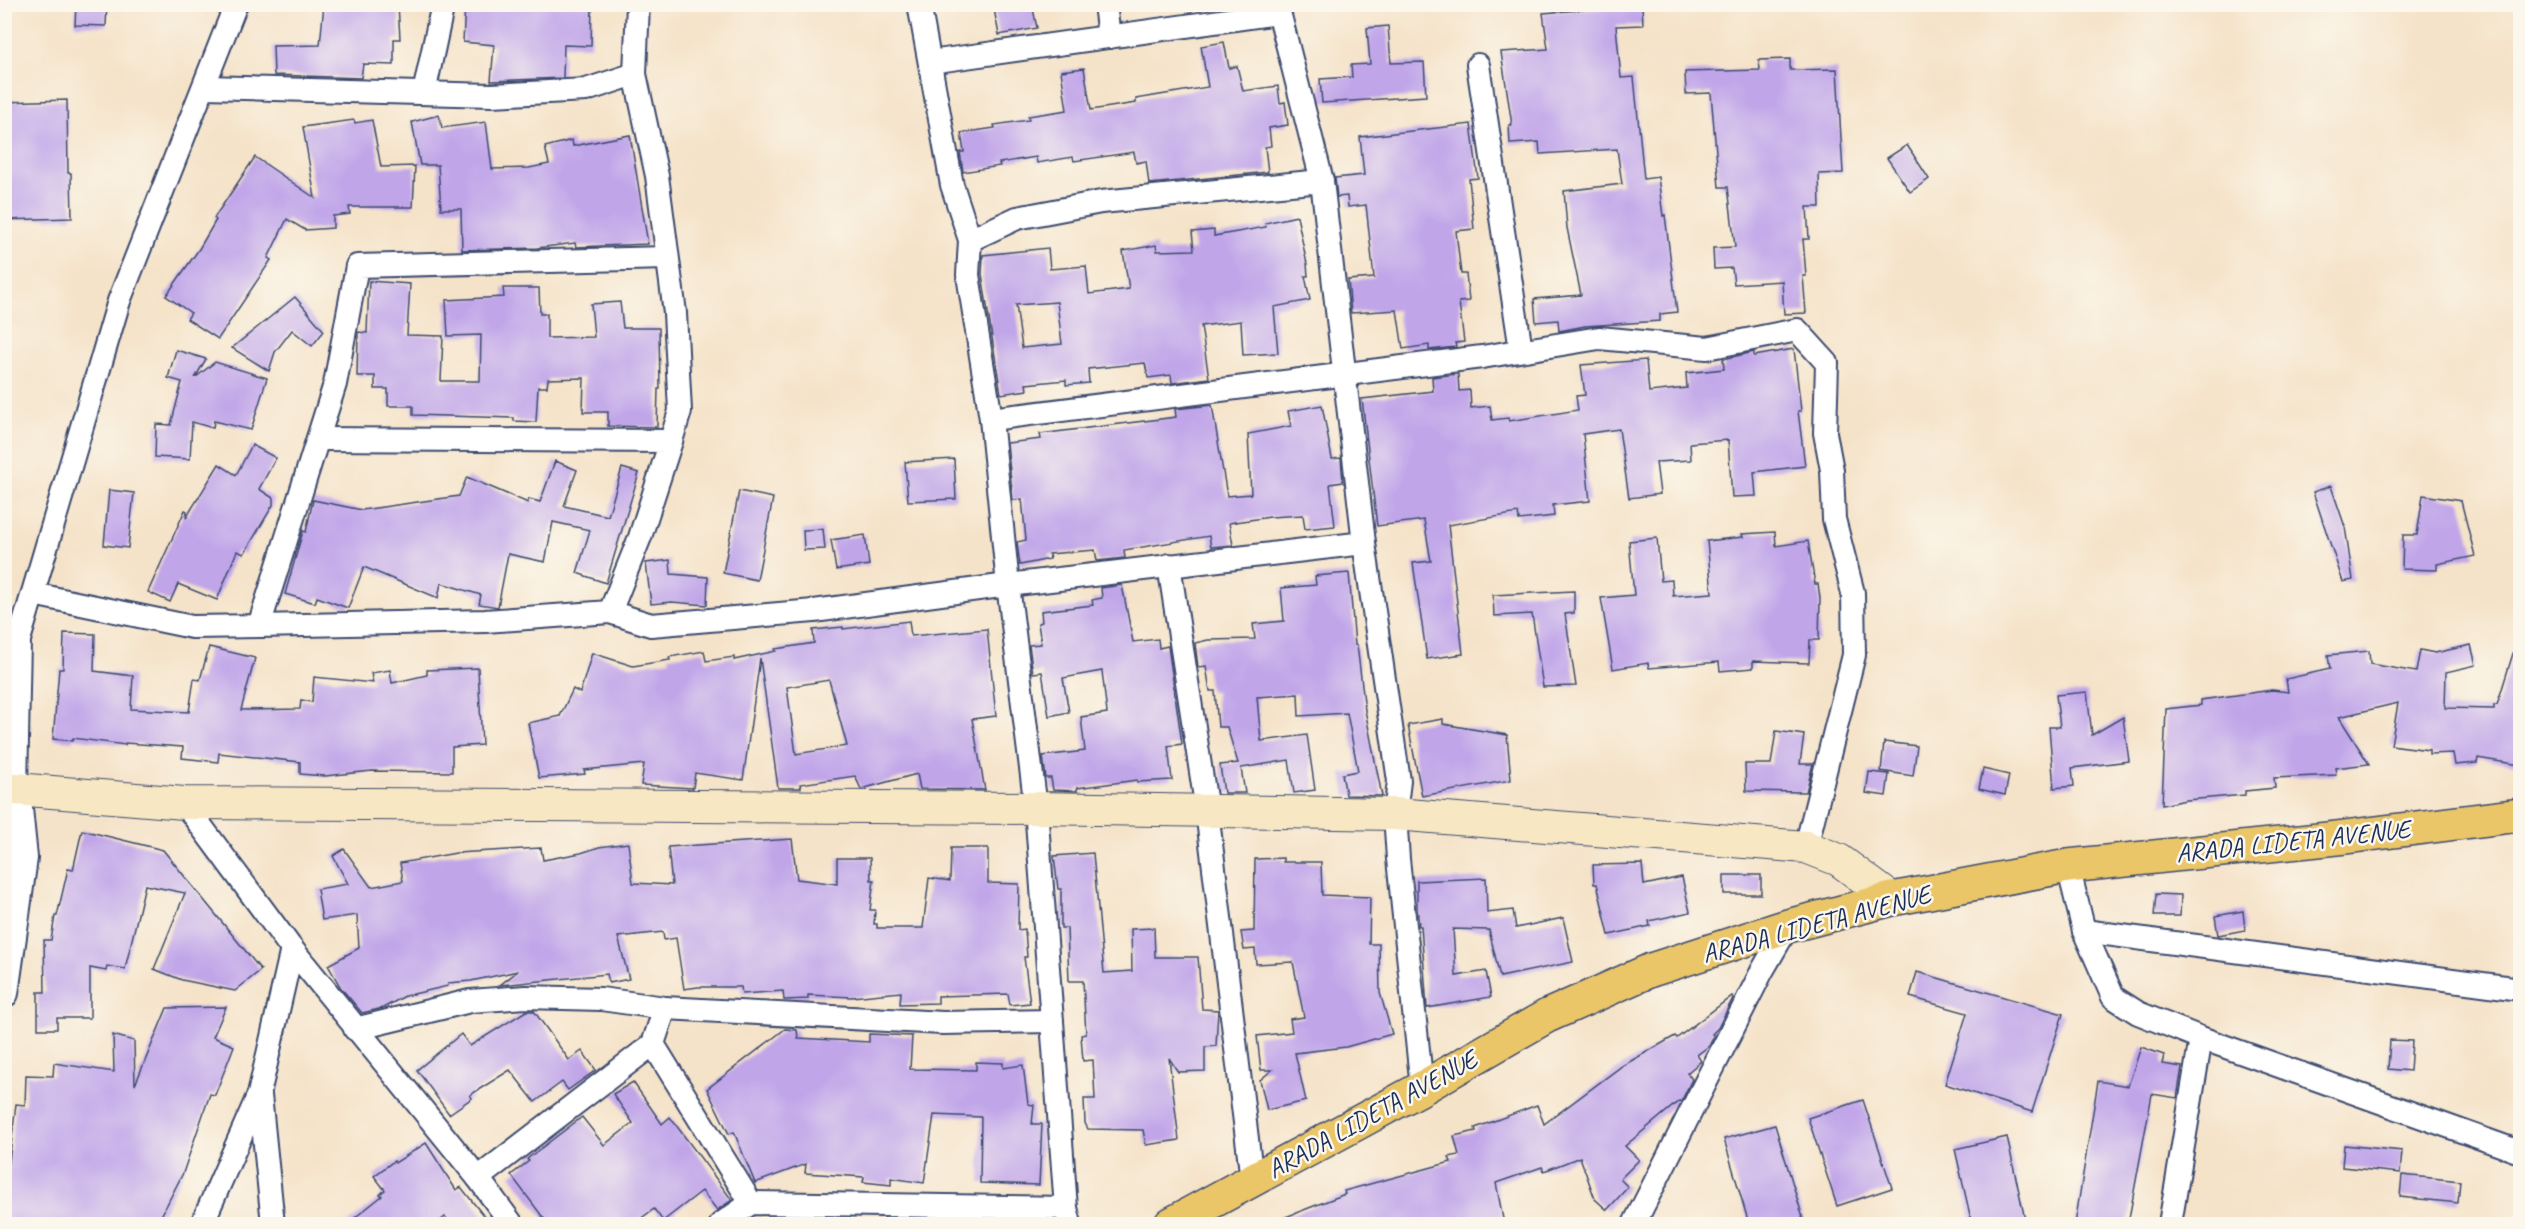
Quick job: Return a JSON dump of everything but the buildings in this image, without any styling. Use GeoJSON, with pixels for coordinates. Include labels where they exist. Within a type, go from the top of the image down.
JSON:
{"type":"FeatureCollection","features":[{"type":"Feature","properties":{"kind":"highway","name":"ARADA LIDETA AVENUE"},"geometry":{"type":"LineString","coordinates":[[1171,1224],[1557,1012],[1651,970],[1788,926],[1892,899],[2068,866],[2337,838],[2520,815]]}},
{"type":"Feature","properties":{"kind":"main road"},"geometry":{"type":"LineString","coordinates":[[10,789],[184,804],[1036,808],[1395,814],[1806,847],[1839,860],[1892,899]]}},
{"type":"Feature","properties":{"kind":"street"},"geometry":{"type":"LineString","coordinates":[[4,993],[23,858],[10,789],[19,640],[119,301],[236,4]]}},
{"type":"Feature","properties":{"kind":"street"},"geometry":{"type":"LineString","coordinates":[[424,93],[443,4]]}},
{"type":"Feature","properties":{"kind":"street"},"geometry":{"type":"LineString","coordinates":[[610,612],[640,537],[680,411],[675,313],[657,176],[635,74],[638,4]]}},
{"type":"Feature","properties":{"kind":"street"},"geometry":{"type":"LineString","coordinates":[[721,1224],[751,1203],[1068,1216],[1036,808],[1008,585],[991,419],[968,275],[970,240],[952,185],[919,4]]}},
{"type":"Feature","properties":{"kind":"street"},"geometry":{"type":"LineString","coordinates":[[1105,4],[1109,37]]}},
{"type":"Feature","properties":{"kind":"street"},"geometry":{"type":"LineString","coordinates":[[930,62],[1109,37],[1277,9],[1322,181],[1365,543],[1400,781],[1395,814],[1398,859],[1422,1088]]}},
{"type":"Feature","properties":{"kind":"street"},"geometry":{"type":"LineString","coordinates":[[1478,64],[1521,350]]}},
{"type":"Feature","properties":{"kind":"street"},"geometry":{"type":"LineString","coordinates":[[205,87],[492,94],[586,90],[635,74]]}},
{"type":"Feature","properties":{"kind":"street"},"geometry":{"type":"LineString","coordinates":[[970,240],[1017,218],[1101,202],[1322,181]]}},
{"type":"Feature","properties":{"kind":"street"},"geometry":{"type":"LineString","coordinates":[[259,626],[335,384],[357,266],[667,258]]}},
{"type":"Feature","properties":{"kind":"street"},"geometry":{"type":"LineString","coordinates":[[991,419],[1599,338],[1707,348],[1797,330],[1827,363],[1825,433],[1832,470],[1834,519],[1853,593],[1854,656],[1806,847]]}},
{"type":"Feature","properties":{"kind":"street"},"geometry":{"type":"LineString","coordinates":[[318,439],[671,441]]}},
{"type":"Feature","properties":{"kind":"street"},"geometry":{"type":"LineString","coordinates":[[33,594],[192,627],[485,621],[610,612],[651,625],[814,611],[1169,565],[1365,543]]}},
{"type":"Feature","properties":{"kind":"street"},"geometry":{"type":"LineString","coordinates":[[1169,565],[1207,811],[1252,1180]]}},
{"type":"Feature","properties":{"kind":"street"},"geometry":{"type":"LineString","coordinates":[[184,804],[292,949],[478,1178],[512,1224]]}},
{"type":"Feature","properties":{"kind":"street"},"geometry":{"type":"LineString","coordinates":[[2068,866],[2084,931],[2113,997],[2138,1013],[2201,1038],[2520,1152]]}},
{"type":"Feature","properties":{"kind":"street"},"geometry":{"type":"LineString","coordinates":[[1634,1224],[1762,971],[1788,926]]}},
{"type":"Feature","properties":{"kind":"street"},"geometry":{"type":"LineString","coordinates":[[2084,931],[2520,988]]}},
{"type":"Feature","properties":{"kind":"street"},"geometry":{"type":"LineString","coordinates":[[202,1224],[260,1094],[292,949]]}},
{"type":"Feature","properties":{"kind":"street"},"geometry":{"type":"LineString","coordinates":[[356,1029],[470,1001],[526,997],[602,999],[665,1008],[943,1023],[1052,1021]]}},
{"type":"Feature","properties":{"kind":"street"},"geometry":{"type":"LineString","coordinates":[[478,1178],[653,1044],[665,1008]]}},
{"type":"Feature","properties":{"kind":"street"},"geometry":{"type":"LineString","coordinates":[[2170,1224],[2201,1038]]}},
{"type":"Feature","properties":{"kind":"street"},"geometry":{"type":"LineString","coordinates":[[653,1044],[751,1203]]}},
{"type":"Feature","properties":{"kind":"street"},"geometry":{"type":"LineString","coordinates":[[260,1094],[273,1224]]}}]}
